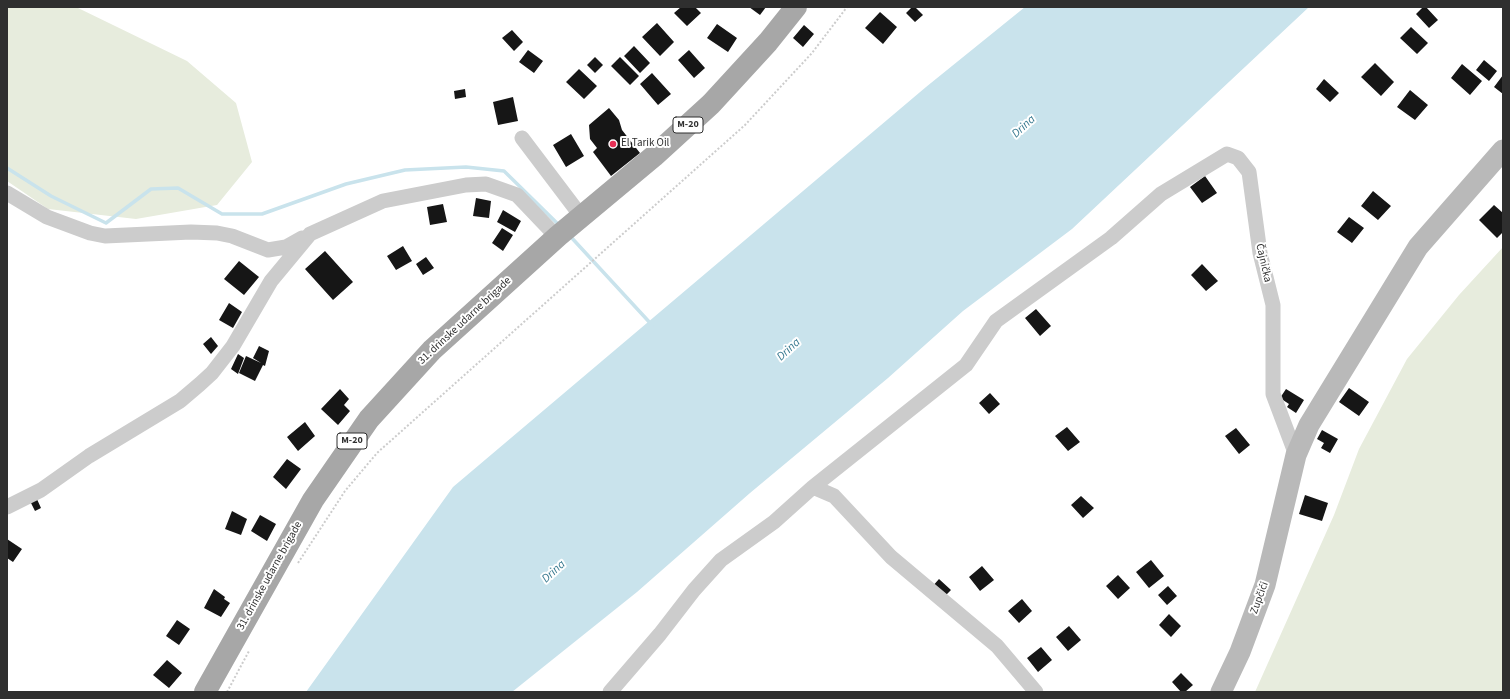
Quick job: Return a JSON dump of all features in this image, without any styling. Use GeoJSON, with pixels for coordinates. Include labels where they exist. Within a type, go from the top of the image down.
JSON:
{"type":"FeatureCollection","features":[{"type":"Feature","properties":{"kind":"main road","name":"31. drinske udarne brigade"},"geometry":{"type":"LineString","coordinates":[[205,692],[313,500],[369,419],[432,350],[565,229],[654,156],[711,104],[768,42],[791,9]]}},
{"type":"Feature","properties":{"kind":"main road"},"geometry":{"type":"LineString","coordinates":[[1296,455],[1309,425],[1418,246],[1503,150]]}},
{"type":"Feature","properties":{"kind":"main road","name":"Zupčići"},"geometry":{"type":"LineString","coordinates":[[1221,692],[1240,652],[1265,585],[1296,455]]}},
{"type":"Feature","properties":{"kind":"street"},"geometry":{"type":"LineString","coordinates":[[522,138],[565,229]]}},
{"type":"Feature","properties":{"kind":"street","name":"Čajnička"},"geometry":{"type":"LineString","coordinates":[[813,487],[966,365],[996,321],[1111,238],[1161,194],[1227,154],[1238,158],[1249,172],[1260,253],[1273,305],[1273,394],[1296,455]]}},
{"type":"Feature","properties":{"kind":"street"},"geometry":{"type":"LineString","coordinates":[[7,193],[47,217],[90,233],[105,236],[191,232],[217,233],[232,236],[268,250],[286,246],[383,202],[466,185],[486,184],[517,195],[565,229]]}},
{"type":"Feature","properties":{"kind":"street"},"geometry":{"type":"LineString","coordinates":[[7,507],[41,490],[89,456],[180,401],[212,374],[233,346],[271,281],[310,234]]}},
{"type":"Feature","properties":{"kind":"street"},"geometry":{"type":"LineString","coordinates":[[610,692],[660,634],[694,590],[721,560],[774,522],[813,487],[834,496],[891,557],[997,646],[1036,692]]}},
{"type":"Feature","properties":{"kind":"path"},"geometry":{"type":"LineString","coordinates":[[296,567],[345,491],[377,453],[745,125],[812,53],[848,7]]}},
{"type":"Feature","properties":{"kind":"path"},"geometry":{"type":"LineString","coordinates":[[227,692],[252,646]]}},
{"type":"Feature","properties":{"kind":"shaded area"},"geometry":{"type":"Polygon","coordinates":[[[7,7],[76,7],[187,61],[236,103],[252,162],[217,205],[136,219],[48,209],[7,181],[7,7]]]}},
{"type":"Feature","properties":{"kind":"shaded area"},"geometry":{"type":"Polygon","coordinates":[[[1503,247],[1503,692],[1255,692],[1334,515],[1359,449],[1407,359],[1459,295],[1503,247]]]}},
{"type":"Feature","properties":{"kind":"water","name":"Drina"},"geometry":{"type":"Polygon","coordinates":[[[1025,7],[1309,7],[1072,229],[963,311],[888,378],[750,493],[637,592],[512,692],[306,692],[453,487],[926,87],[1025,7]]]}},
{"type":"Feature","properties":{"kind":"building"},"geometry":{"type":"Polygon","coordinates":[[[681,7],[695,7],[701,13],[687,26],[674,13],[681,7]]]}},
{"type":"Feature","properties":{"kind":"building"},"geometry":{"type":"Polygon","coordinates":[[[749,7],[766,7],[760,15],[749,7]]]}},
{"type":"Feature","properties":{"kind":"building"},"geometry":{"type":"Polygon","coordinates":[[[912,7],[915,7],[923,15],[915,22],[906,13],[912,7]]]}},
{"type":"Feature","properties":{"kind":"building"},"geometry":{"type":"Polygon","coordinates":[[[1423,7],[1426,7],[1438,20],[1429,28],[1416,14],[1423,7]]]}},
{"type":"Feature","properties":{"kind":"building"},"geometry":{"type":"Polygon","coordinates":[[[880,12],[897,27],[883,44],[865,28],[880,12]]]}},
{"type":"Feature","properties":{"kind":"building"},"geometry":{"type":"Polygon","coordinates":[[[657,23],[674,42],[660,56],[642,37],[657,23]]]}},
{"type":"Feature","properties":{"kind":"building"},"geometry":{"type":"Polygon","coordinates":[[[717,24],[737,38],[728,52],[707,38],[717,24]]]}},
{"type":"Feature","properties":{"kind":"building"},"geometry":{"type":"Polygon","coordinates":[[[804,25],[814,34],[803,47],[793,38],[804,25]]]}},
{"type":"Feature","properties":{"kind":"building"},"geometry":{"type":"Polygon","coordinates":[[[1411,27],[1428,43],[1417,54],[1400,38],[1411,27]]]}},
{"type":"Feature","properties":{"kind":"building"},"geometry":{"type":"Polygon","coordinates":[[[512,30],[523,42],[514,51],[502,38],[512,30]]]}},
{"type":"Feature","properties":{"kind":"building"},"geometry":{"type":"Polygon","coordinates":[[[634,46],[650,63],[640,73],[624,56],[634,46]]]}},
{"type":"Feature","properties":{"kind":"building"},"geometry":{"type":"Polygon","coordinates":[[[528,50],[543,61],[534,73],[519,62],[528,50]]]}},
{"type":"Feature","properties":{"kind":"building"},"geometry":{"type":"Polygon","coordinates":[[[689,50],[705,68],[694,78],[678,60],[689,50]]]}},
{"type":"Feature","properties":{"kind":"building"},"geometry":{"type":"Polygon","coordinates":[[[595,57],[603,65],[595,73],[587,65],[595,57]]]}},
{"type":"Feature","properties":{"kind":"building"},"geometry":{"type":"Polygon","coordinates":[[[620,57],[639,76],[630,85],[611,66],[620,57]]]}},
{"type":"Feature","properties":{"kind":"building"},"geometry":{"type":"Polygon","coordinates":[[[1484,60],[1497,71],[1489,81],[1476,70],[1484,60]]]}},
{"type":"Feature","properties":{"kind":"building"},"geometry":{"type":"Polygon","coordinates":[[[1375,63],[1394,82],[1381,96],[1361,77],[1375,63]]]}},
{"type":"Feature","properties":{"kind":"building"},"geometry":{"type":"Polygon","coordinates":[[[1462,64],[1482,81],[1470,95],[1451,78],[1462,64]]]}},
{"type":"Feature","properties":{"kind":"building"},"geometry":{"type":"Polygon","coordinates":[[[579,69],[597,86],[584,99],[566,82],[579,69]]]}},
{"type":"Feature","properties":{"kind":"building"},"geometry":{"type":"Polygon","coordinates":[[[652,73],[671,94],[658,105],[640,84],[652,73]]]}},
{"type":"Feature","properties":{"kind":"building"},"geometry":{"type":"Polygon","coordinates":[[[1503,75],[1503,94],[1494,87],[1503,75]]]}},
{"type":"Feature","properties":{"kind":"building"},"geometry":{"type":"Polygon","coordinates":[[[1324,79],[1339,93],[1330,102],[1316,89],[1324,79]]]}},
{"type":"Feature","properties":{"kind":"building"},"geometry":{"type":"Polygon","coordinates":[[[465,89],[466,97],[455,99],[454,91],[465,89]]]}},
{"type":"Feature","properties":{"kind":"building"},"geometry":{"type":"Polygon","coordinates":[[[1410,90],[1428,105],[1415,120],[1397,107],[1410,90]]]}},
{"type":"Feature","properties":{"kind":"building"},"geometry":{"type":"Polygon","coordinates":[[[513,97],[518,121],[498,125],[493,102],[513,97]]]}},
{"type":"Feature","properties":{"kind":"building","name":"El Tarik Oil"},"geometry":{"type":"Polygon","coordinates":[[[609,108],[619,120],[622,130],[640,153],[611,176],[593,152],[597,148],[590,139],[589,125],[609,108]]]}},
{"type":"Feature","properties":{"kind":"building"},"geometry":{"type":"Polygon","coordinates":[[[571,134],[584,156],[566,167],[553,145],[571,134]]]}},
{"type":"Feature","properties":{"kind":"building"},"geometry":{"type":"Polygon","coordinates":[[[1205,176],[1217,193],[1202,203],[1190,187],[1205,176]]]}},
{"type":"Feature","properties":{"kind":"building"},"geometry":{"type":"Polygon","coordinates":[[[1373,191],[1391,206],[1378,220],[1361,206],[1373,191]]]}},
{"type":"Feature","properties":{"kind":"building"},"geometry":{"type":"Polygon","coordinates":[[[476,198],[491,201],[489,218],[473,216],[476,198]]]}},
{"type":"Feature","properties":{"kind":"building"},"geometry":{"type":"Polygon","coordinates":[[[443,204],[447,222],[430,225],[427,207],[443,204]]]}},
{"type":"Feature","properties":{"kind":"building"},"geometry":{"type":"Polygon","coordinates":[[[1494,205],[1503,213],[1503,232],[1497,238],[1479,220],[1494,205]]]}},
{"type":"Feature","properties":{"kind":"building"},"geometry":{"type":"Polygon","coordinates":[[[503,210],[521,221],[515,232],[497,222],[503,210]]]}},
{"type":"Feature","properties":{"kind":"building"},"geometry":{"type":"Polygon","coordinates":[[[1349,217],[1364,228],[1352,243],[1337,232],[1349,217]]]}},
{"type":"Feature","properties":{"kind":"building"},"geometry":{"type":"Polygon","coordinates":[[[502,228],[513,235],[503,251],[492,243],[502,228]]]}},
{"type":"Feature","properties":{"kind":"building"},"geometry":{"type":"Polygon","coordinates":[[[403,246],[412,261],[396,270],[387,256],[403,246]]]}},
{"type":"Feature","properties":{"kind":"building"},"geometry":{"type":"Polygon","coordinates":[[[325,251],[353,282],[333,300],[305,269],[325,251]]]}},
{"type":"Feature","properties":{"kind":"building"},"geometry":{"type":"Polygon","coordinates":[[[426,257],[434,268],[423,275],[416,264],[426,257]]]}},
{"type":"Feature","properties":{"kind":"building"},"geometry":{"type":"Polygon","coordinates":[[[239,261],[259,277],[244,295],[224,279],[239,261]]]}},
{"type":"Feature","properties":{"kind":"building"},"geometry":{"type":"Polygon","coordinates":[[[1202,264],[1218,281],[1206,291],[1191,275],[1202,264]]]}},
{"type":"Feature","properties":{"kind":"building"},"geometry":{"type":"Polygon","coordinates":[[[229,303],[242,312],[233,328],[219,320],[229,303]]]}},
{"type":"Feature","properties":{"kind":"building"},"geometry":{"type":"Polygon","coordinates":[[[1036,309],[1051,326],[1040,336],[1025,318],[1036,309]]]}},
{"type":"Feature","properties":{"kind":"building"},"geometry":{"type":"Polygon","coordinates":[[[211,337],[218,346],[211,354],[203,344],[211,337]]]}},
{"type":"Feature","properties":{"kind":"building"},"geometry":{"type":"Polygon","coordinates":[[[259,346],[269,351],[265,366],[263,365],[255,381],[239,373],[246,356],[261,363],[253,358],[259,346]]]}},
{"type":"Feature","properties":{"kind":"building"},"geometry":{"type":"Polygon","coordinates":[[[238,354],[244,358],[238,374],[231,369],[238,354]]]}},
{"type":"Feature","properties":{"kind":"building"},"geometry":{"type":"Polygon","coordinates":[[[1349,388],[1369,402],[1359,416],[1339,402],[1349,388]]]}},
{"type":"Feature","properties":{"kind":"building"},"geometry":{"type":"Polygon","coordinates":[[[340,389],[349,399],[344,405],[350,411],[338,425],[321,409],[340,389]]]}},
{"type":"Feature","properties":{"kind":"building"},"geometry":{"type":"Polygon","coordinates":[[[1286,389],[1304,400],[1296,413],[1287,407],[1289,404],[1280,398],[1286,389]]]}},
{"type":"Feature","properties":{"kind":"building"},"geometry":{"type":"Polygon","coordinates":[[[990,393],[1000,404],[989,414],[979,403],[990,393]]]}},
{"type":"Feature","properties":{"kind":"building"},"geometry":{"type":"Polygon","coordinates":[[[305,422],[315,436],[298,451],[287,437],[305,422]]]}},
{"type":"Feature","properties":{"kind":"building"},"geometry":{"type":"Polygon","coordinates":[[[1067,427],[1080,442],[1068,451],[1055,436],[1067,427]]]}},
{"type":"Feature","properties":{"kind":"building"},"geometry":{"type":"Polygon","coordinates":[[[1236,428],[1250,445],[1239,454],[1225,436],[1236,428]]]}},
{"type":"Feature","properties":{"kind":"building"},"geometry":{"type":"Polygon","coordinates":[[[1322,430],[1338,439],[1330,453],[1321,448],[1324,443],[1317,439],[1322,430]]]}},
{"type":"Feature","properties":{"kind":"building"},"geometry":{"type":"Polygon","coordinates":[[[287,459],[301,469],[286,489],[273,477],[287,459]]]}},
{"type":"Feature","properties":{"kind":"building"},"geometry":{"type":"Polygon","coordinates":[[[1305,495],[1328,503],[1322,521],[1299,514],[1305,495]]]}},
{"type":"Feature","properties":{"kind":"building"},"geometry":{"type":"Polygon","coordinates":[[[1081,496],[1094,508],[1083,518],[1071,505],[1081,496]]]}},
{"type":"Feature","properties":{"kind":"building"},"geometry":{"type":"Polygon","coordinates":[[[36,497],[41,508],[35,511],[30,501],[36,497]]]}},
{"type":"Feature","properties":{"kind":"building"},"geometry":{"type":"Polygon","coordinates":[[[232,511],[247,519],[241,535],[225,529],[232,511]]]}},
{"type":"Feature","properties":{"kind":"building"},"geometry":{"type":"Polygon","coordinates":[[[260,515],[276,524],[267,541],[251,531],[260,515]]]}},
{"type":"Feature","properties":{"kind":"building"},"geometry":{"type":"Polygon","coordinates":[[[7,539],[22,549],[13,562],[7,558],[7,539]]]}},
{"type":"Feature","properties":{"kind":"building"},"geometry":{"type":"Polygon","coordinates":[[[1151,560],[1164,576],[1149,588],[1136,572],[1151,560]]]}},
{"type":"Feature","properties":{"kind":"building"},"geometry":{"type":"Polygon","coordinates":[[[982,566],[994,580],[980,591],[969,577],[982,566]]]}},
{"type":"Feature","properties":{"kind":"building"},"geometry":{"type":"Polygon","coordinates":[[[1118,575],[1130,588],[1118,599],[1106,586],[1118,575]]]}},
{"type":"Feature","properties":{"kind":"building"},"geometry":{"type":"Polygon","coordinates":[[[939,579],[951,590],[942,599],[931,588],[939,579]]]}},
{"type":"Feature","properties":{"kind":"building"},"geometry":{"type":"Polygon","coordinates":[[[1168,586],[1177,596],[1167,605],[1158,595],[1168,586]]]}},
{"type":"Feature","properties":{"kind":"building"},"geometry":{"type":"Polygon","coordinates":[[[214,589],[225,597],[224,599],[230,603],[221,617],[204,608],[214,589]]]}},
{"type":"Feature","properties":{"kind":"building"},"geometry":{"type":"Polygon","coordinates":[[[1022,599],[1032,611],[1019,623],[1008,611],[1022,599]]]}},
{"type":"Feature","properties":{"kind":"building"},"geometry":{"type":"Polygon","coordinates":[[[1169,614],[1181,626],[1171,637],[1159,625],[1169,614]]]}},
{"type":"Feature","properties":{"kind":"building"},"geometry":{"type":"Polygon","coordinates":[[[177,620],[190,629],[179,645],[166,636],[177,620]]]}},
{"type":"Feature","properties":{"kind":"building"},"geometry":{"type":"Polygon","coordinates":[[[1069,626],[1081,640],[1068,651],[1056,637],[1069,626]]]}},
{"type":"Feature","properties":{"kind":"building"},"geometry":{"type":"Polygon","coordinates":[[[1041,647],[1052,660],[1038,672],[1027,658],[1041,647]]]}},
{"type":"Feature","properties":{"kind":"building"},"geometry":{"type":"Polygon","coordinates":[[[167,660],[182,673],[169,688],[153,675],[167,660]]]}},
{"type":"Feature","properties":{"kind":"building"},"geometry":{"type":"Polygon","coordinates":[[[1181,673],[1193,685],[1185,692],[1181,692],[1172,682],[1181,673]]]}},
{"type":"Feature","properties":{"kind":"waterway"},"geometry":{"type":"LineString","coordinates":[[7,168],[51,196],[106,223],[151,189],[178,188],[222,214],[262,214],[346,184],[405,170],[466,167],[504,171],[560,226]]}},
{"type":"Feature","properties":{"kind":"waterway"},"geometry":{"type":"LineString","coordinates":[[570,236],[652,325]]}},
{"type":"Feature","properties":{"kind":"place","name":"El Tarik Oil"},"geometry":{"type":"Point","coordinates":[613,144]}}]}
